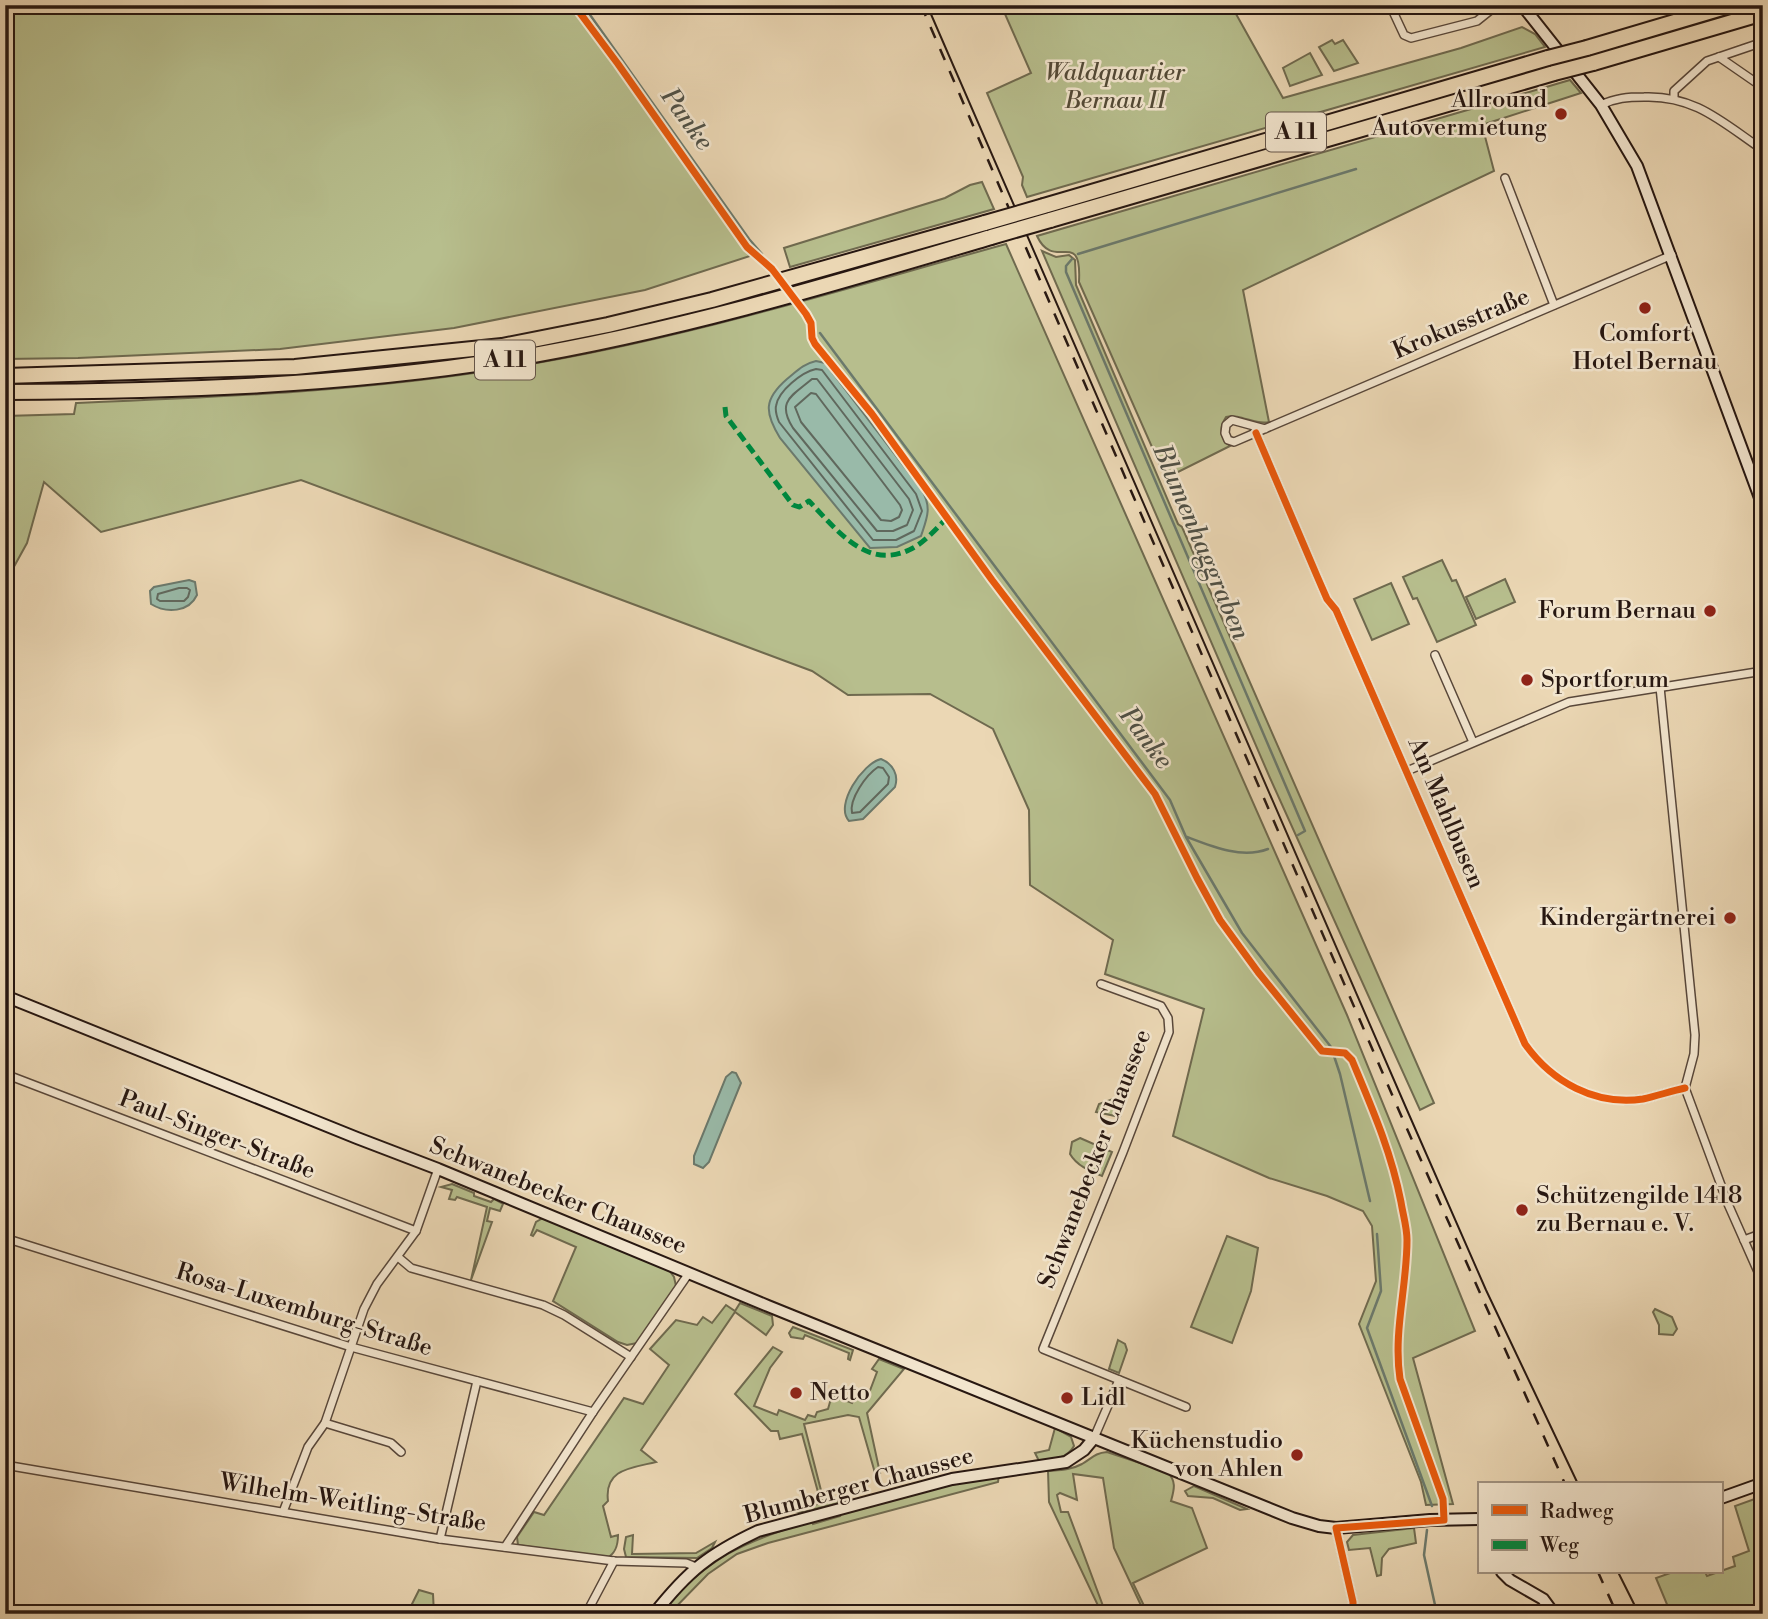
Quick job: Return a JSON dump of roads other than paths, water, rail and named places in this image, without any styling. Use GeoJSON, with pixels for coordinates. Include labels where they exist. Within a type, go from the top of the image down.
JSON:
{"type":"FeatureCollection","features":[{"type":"Feature","properties":{"kind":"highway","name":"A 11"},"geometry":{"type":"LineString","coordinates":[[5,392],[298,383],[407,374],[512,359],[690,322],[991,237],[1047,213],[1548,58],[1732,5]]}},
{"type":"Feature","properties":{"kind":"highway","name":"A 11"},"geometry":{"type":"LineString","coordinates":[[5,376],[295,367],[502,346],[712,300],[985,223],[1047,213],[1593,63],[1763,13]]}},
{"type":"Feature","properties":{"kind":"main road"},"geometry":{"type":"LineString","coordinates":[[1522,5],[1601,105],[1629,149],[1645,182],[1763,506]]}},
{"type":"Feature","properties":{"kind":"main road","name":"Schwanebecker Chaussee"},"geometry":{"type":"LineString","coordinates":[[5,996],[438,1169],[1293,1518],[1336,1528],[1478,1519]]}},
{"type":"Feature","properties":{"kind":"main road","name":"Blumberger Chaussee"},"geometry":{"type":"LineString","coordinates":[[654,1614],[696,1567],[758,1531],[952,1479],[1066,1462],[1084,1450],[1094,1438]]}},
{"type":"Feature","properties":{"kind":"main road"},"geometry":{"type":"LineString","coordinates":[[1722,1499],[1763,1483]]}},
{"type":"Feature","properties":{"kind":"main road"},"geometry":{"type":"LineString","coordinates":[[1504,1574],[1543,1599],[1553,1614]]}},
{"type":"Feature","properties":{"kind":"street"},"geometry":{"type":"LineString","coordinates":[[1390,5],[1404,35],[1412,38],[1477,21],[1497,5]]}},
{"type":"Feature","properties":{"kind":"street"},"geometry":{"type":"LineString","coordinates":[[1674,98],[1674,91],[1707,61],[1763,42]]}},
{"type":"Feature","properties":{"kind":"street"},"geometry":{"type":"LineString","coordinates":[[1719,57],[1763,90]]}},
{"type":"Feature","properties":{"kind":"street"},"geometry":{"type":"LineString","coordinates":[[1601,105],[1623,97],[1674,98],[1704,110],[1763,150]]}},
{"type":"Feature","properties":{"kind":"street"},"geometry":{"type":"LineString","coordinates":[[1505,178],[1554,305]]}},
{"type":"Feature","properties":{"kind":"street","name":"Krokusstraße"},"geometry":{"type":"LineString","coordinates":[[1265,429],[1232,420],[1226,425],[1225,433],[1228,440],[1234,442],[1256,433],[1671,255]]}},
{"type":"Feature","properties":{"kind":"street","name":"Am Mahlbusen"},"geometry":{"type":"LineString","coordinates":[[1256,433],[1312,566],[1327,599],[1336,610],[1407,771],[1523,1041],[1539,1065],[1575,1089],[1596,1096],[1639,1099],[1685,1088]]}},
{"type":"Feature","properties":{"kind":"street"},"geometry":{"type":"LineString","coordinates":[[1435,655],[1473,742]]}},
{"type":"Feature","properties":{"kind":"street"},"geometry":{"type":"LineString","coordinates":[[1407,771],[1569,702],[1763,671]]}},
{"type":"Feature","properties":{"kind":"street"},"geometry":{"type":"LineString","coordinates":[[1660,687],[1695,1035],[1694,1054],[1685,1088],[1714,1169],[1763,1283]]}},
{"type":"Feature","properties":{"kind":"street","name":"Schwanebecker Chaussee"},"geometry":{"type":"LineString","coordinates":[[1101,984],[1161,1006],[1168,1018],[1169,1032],[1043,1349],[1185,1407]]}},
{"type":"Feature","properties":{"kind":"street","name":"Paul-Singer-Straße"},"geometry":{"type":"LineString","coordinates":[[5,1074],[416,1231]]}},
{"type":"Feature","properties":{"kind":"street"},"geometry":{"type":"LineString","coordinates":[[283,1512],[308,1447],[326,1423],[371,1295],[416,1231],[438,1169]]}},
{"type":"Feature","properties":{"kind":"street"},"geometry":{"type":"LineString","coordinates":[[1744,1240],[1763,1233]]}},
{"type":"Feature","properties":{"kind":"street","name":"Rosa-Luxemburg-Straße"},"geometry":{"type":"LineString","coordinates":[[5,1238],[351,1347],[593,1412]]}},
{"type":"Feature","properties":{"kind":"street"},"geometry":{"type":"LineString","coordinates":[[398,1257],[411,1268],[554,1309],[631,1357]]}},
{"type":"Feature","properties":{"kind":"street"},"geometry":{"type":"LineString","coordinates":[[506,1547],[593,1412],[689,1273]]}},
{"type":"Feature","properties":{"kind":"street"},"geometry":{"type":"LineString","coordinates":[[1094,1438],[1119,1380]]}},
{"type":"Feature","properties":{"kind":"street"},"geometry":{"type":"LineString","coordinates":[[440,1539],[477,1381]]}},
{"type":"Feature","properties":{"kind":"street"},"geometry":{"type":"LineString","coordinates":[[326,1423],[391,1443],[401,1452]]}},
{"type":"Feature","properties":{"kind":"street","name":"Wilhelm-Weitling-Straße"},"geometry":{"type":"LineString","coordinates":[[5,1465],[440,1539],[614,1561],[686,1563],[696,1567]]}},
{"type":"Feature","properties":{"kind":"street"},"geometry":{"type":"LineString","coordinates":[[1336,1528],[1353,1602],[1353,1614]]}},
{"type":"Feature","properties":{"kind":"street"},"geometry":{"type":"LineString","coordinates":[[586,1614],[614,1561]]}},
{"type":"Feature","properties":{"kind":"street"},"geometry":{"type":"LineString","coordinates":[[5,1612],[14,1614]]}},
{"type":"Feature","properties":{"kind":"water"},"geometry":{"type":"Polygon","coordinates":[[[816,361],[825,363],[922,490],[928,508],[921,536],[897,547],[870,548],[780,438],[771,421],[770,400],[787,379],[816,361]]]}},
{"type":"Feature","properties":{"kind":"water"},"geometry":{"type":"Polygon","coordinates":[[[189,580],[195,582],[197,595],[189,605],[170,610],[151,604],[150,591],[154,587],[189,580]]]}},
{"type":"Feature","properties":{"kind":"water"},"geometry":{"type":"Polygon","coordinates":[[[881,759],[894,770],[895,787],[863,819],[849,821],[845,814],[848,795],[866,768],[881,759]]]}},
{"type":"Feature","properties":{"kind":"water"},"geometry":{"type":"Polygon","coordinates":[[[732,1072],[736,1073],[741,1083],[709,1162],[703,1168],[694,1164],[694,1156],[726,1077],[732,1072]]]}},
{"type":"Feature","properties":{"kind":"waterway","name":"Panke"},"geometry":{"type":"LineString","coordinates":[[583,5],[762,254]]}},
{"type":"Feature","properties":{"kind":"waterway"},"geometry":{"type":"LineString","coordinates":[[1078,254],[1356,169]]}},
{"type":"Feature","properties":{"kind":"waterway","name":"Blumenhaggraben"},"geometry":{"type":"LineString","coordinates":[[1072,259],[1066,266],[1066,272],[1305,831],[1298,835]]}},
{"type":"Feature","properties":{"kind":"waterway","name":"Panke"},"geometry":{"type":"LineString","coordinates":[[820,333],[1170,800],[1186,837],[1242,933],[1331,1047],[1370,1201]]}},
{"type":"Feature","properties":{"kind":"waterway"},"geometry":{"type":"LineString","coordinates":[[1187,837],[1238,852],[1268,849]]}},
{"type":"Feature","properties":{"kind":"waterway","name":"Panke"},"geometry":{"type":"LineString","coordinates":[[1377,1234],[1381,1291],[1367,1328],[1432,1506]]}},
{"type":"Feature","properties":{"kind":"waterway","name":"Panke"},"geometry":{"type":"LineString","coordinates":[[1427,1530],[1424,1555],[1437,1614]]}},
{"type":"Feature","properties":{"kind":"tram line"},"geometry":{"type":"LineString","coordinates":[[927,5],[1486,1290],[1577,1482]]}},
{"type":"Feature","properties":{"kind":"tram line"},"geometry":{"type":"LineString","coordinates":[[1619,1574],[1639,1614]]}},
{"type":"Feature","properties":{"kind":"railway"},"geometry":{"type":"LineString","coordinates":[[921,5],[1400,1113],[1564,1482]]}},
{"type":"Feature","properties":{"kind":"railway"},"geometry":{"type":"LineString","coordinates":[[1599,1574],[1617,1614]]}},
{"type":"Feature","properties":{"kind":"place","name":"Allround Autovermietung"},"geometry":{"type":"Point","coordinates":[1561,114]}},
{"type":"Feature","properties":{"kind":"place","name":"Comfort Hotel Bernau"},"geometry":{"type":"Point","coordinates":[1645,308]}},
{"type":"Feature","properties":{"kind":"place","name":"Forum Bernau"},"geometry":{"type":"Point","coordinates":[1710,611]}},
{"type":"Feature","properties":{"kind":"place","name":"Sportforum"},"geometry":{"type":"Point","coordinates":[1527,680]}},
{"type":"Feature","properties":{"kind":"place","name":"Kindergärtnerei"},"geometry":{"type":"Point","coordinates":[1730,918]}},
{"type":"Feature","properties":{"kind":"place","name":"Schützengilde 1418 zu Bernau e. V."},"geometry":{"type":"Point","coordinates":[1522,1210]}},
{"type":"Feature","properties":{"kind":"place","name":"Netto"},"geometry":{"type":"Point","coordinates":[796,1393]}},
{"type":"Feature","properties":{"kind":"place","name":"Lidl"},"geometry":{"type":"Point","coordinates":[1067,1398]}},
{"type":"Feature","properties":{"kind":"place","name":"Küchenstudio von Ahlen"},"geometry":{"type":"Point","coordinates":[1297,1455]}},
{"type":"Feature","properties":{"kind":"park label","name":"Waldquartier Bernau II"},"geometry":{"type":"Point","coordinates":[1115,87]}}]}
